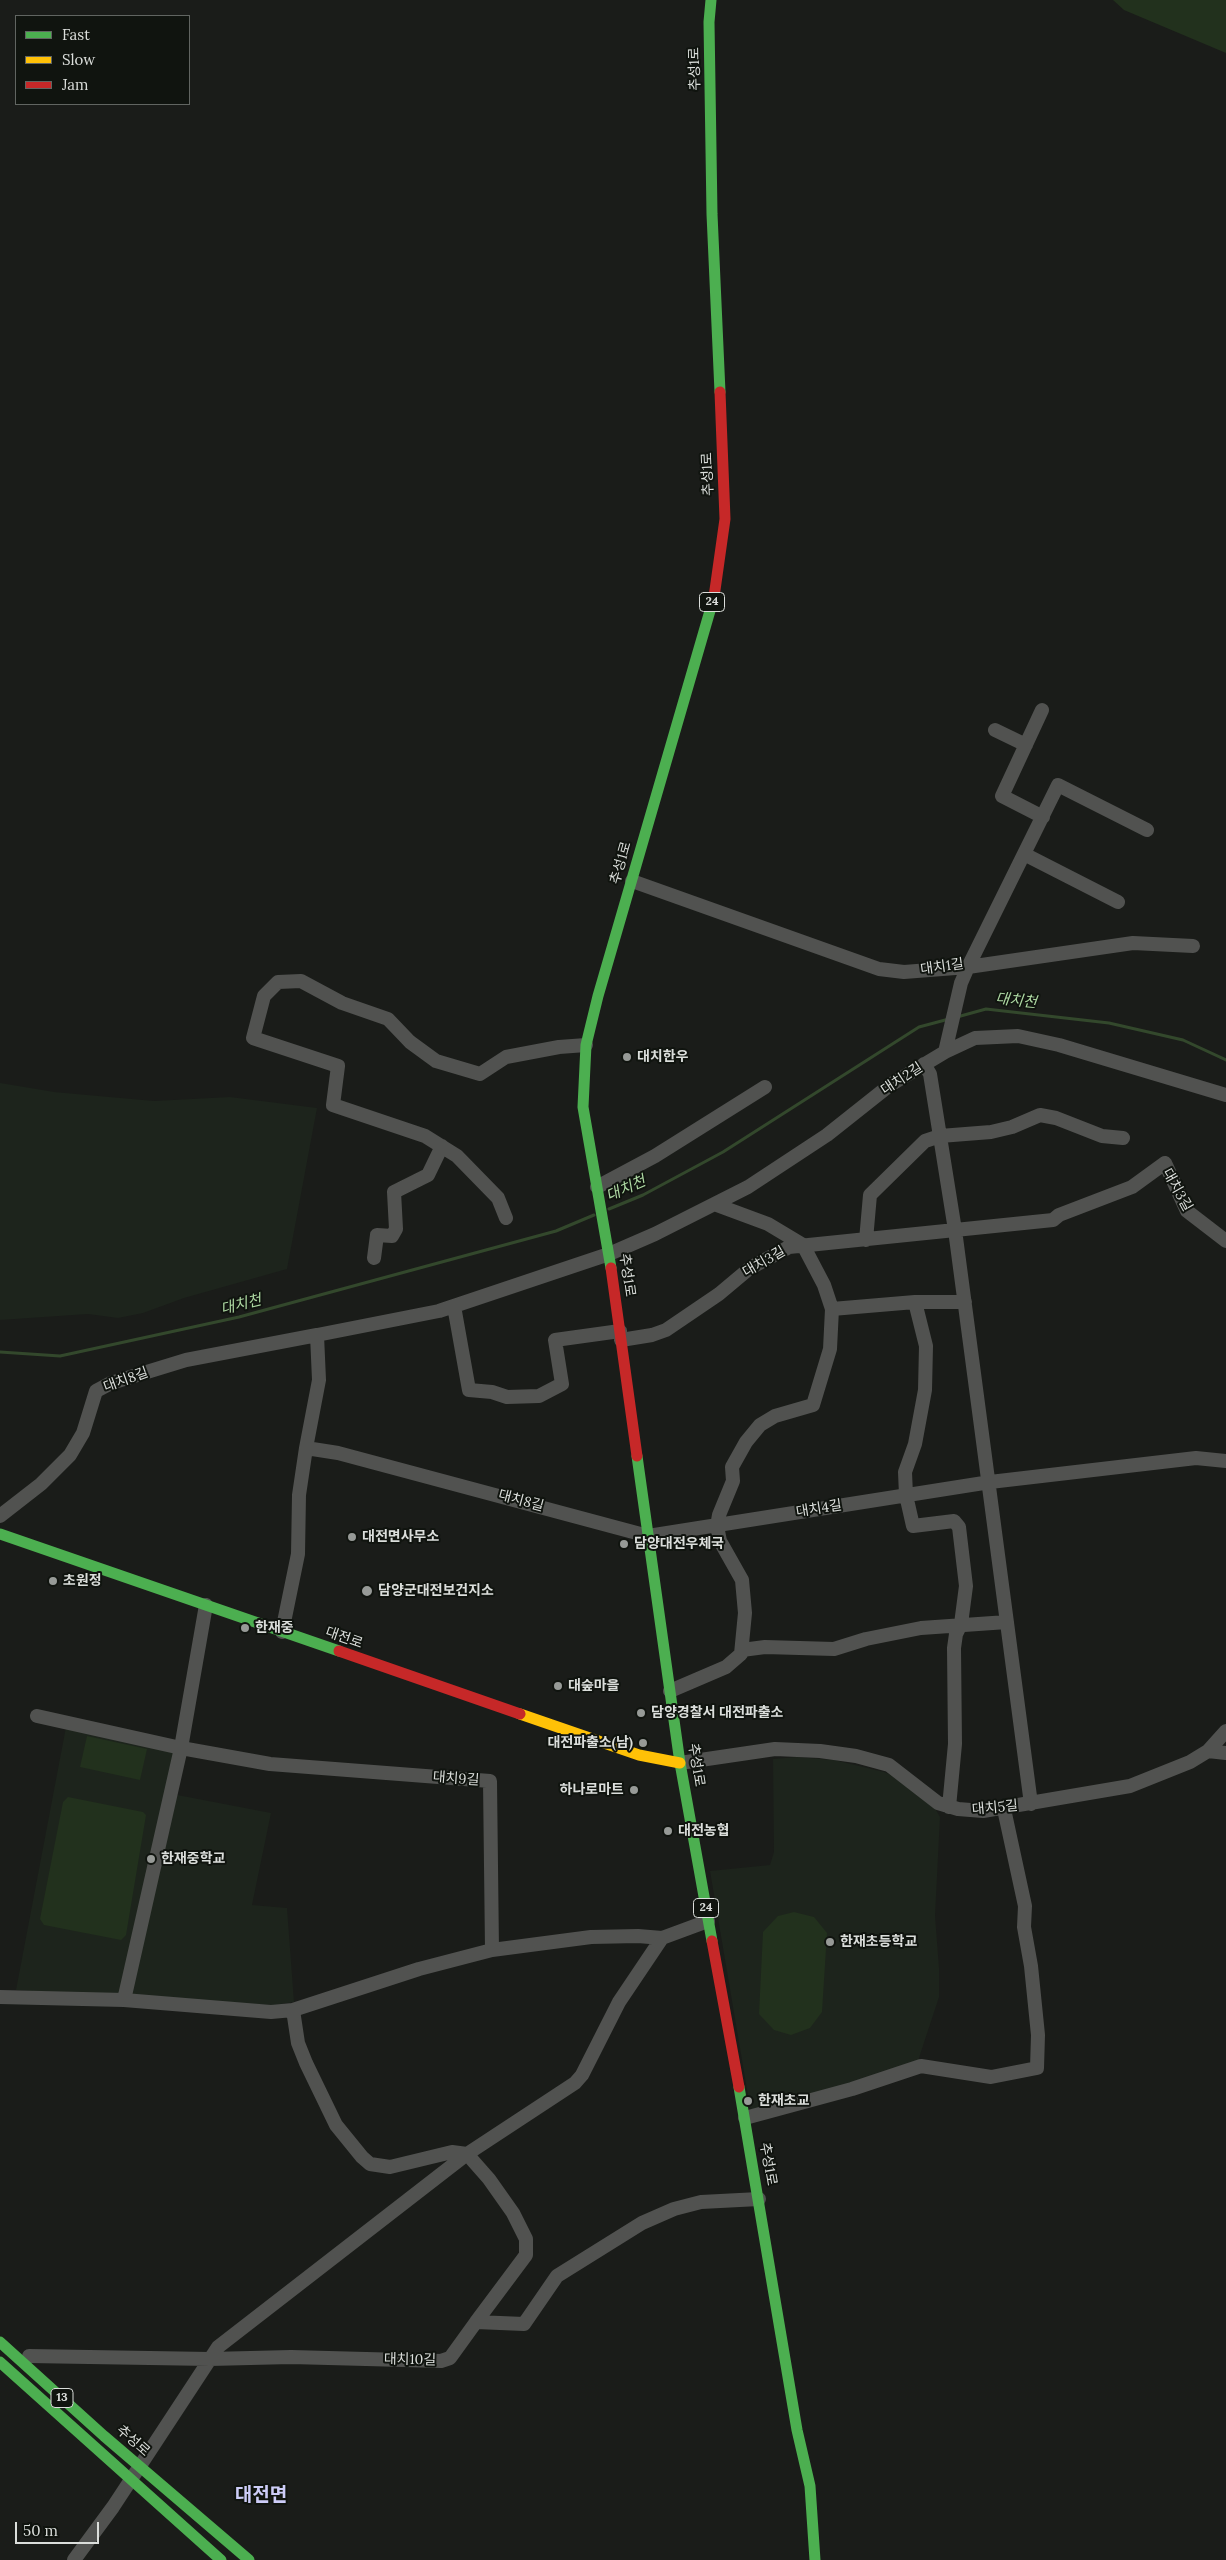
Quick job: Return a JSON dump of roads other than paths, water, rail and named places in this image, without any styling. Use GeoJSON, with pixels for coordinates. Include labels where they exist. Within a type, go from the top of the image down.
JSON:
{"type":"FeatureCollection","features":[{"type":"Feature","properties":{"kind":"main road","name":"추성1로"},"geometry":{"type":"LineString","coordinates":[[712,0],[709,22],[712,214],[725,519],[717,587],[586,1045],[583,1106],[609,1254],[680,1763],[745,2118],[797,2430],[810,2486],[815,2560]]}},
{"type":"Feature","properties":{"kind":"main road","name":"대전로"},"geometry":{"type":"LineString","coordinates":[[0,1534],[639,1755],[680,1763]]}},
{"type":"Feature","properties":{"kind":"main road","name":"추성로"},"geometry":{"type":"LineString","coordinates":[[0,2342],[124,2453],[249,2560]]}},
{"type":"Feature","properties":{"kind":"main road","name":"13"},"geometry":{"type":"LineString","coordinates":[[0,2362],[221,2560]]}},
{"type":"Feature","properties":{"kind":"street"},"geometry":{"type":"LineString","coordinates":[[1042,710],[1002,796],[1043,817]]}},
{"type":"Feature","properties":{"kind":"street"},"geometry":{"type":"LineString","coordinates":[[995,730],[1026,745]]}},
{"type":"Feature","properties":{"kind":"street","name":"대치1길"},"geometry":{"type":"LineString","coordinates":[[632,881],[879,969],[904,972],[968,967],[1058,785],[1147,830]]}},
{"type":"Feature","properties":{"kind":"street"},"geometry":{"type":"LineString","coordinates":[[1024,854],[1118,902]]}},
{"type":"Feature","properties":{"kind":"street"},"geometry":{"type":"LineString","coordinates":[[945,1052],[960,983],[968,967],[1132,943],[1193,946]]}},
{"type":"Feature","properties":{"kind":"street"},"geometry":{"type":"LineString","coordinates":[[506,1218],[498,1198],[457,1156],[442,1146],[425,1136],[333,1105],[338,1066],[253,1038],[264,996],[278,982],[301,981],[342,1003],[388,1019],[410,1042],[436,1061],[480,1074],[506,1057],[560,1047],[586,1045]]}},
{"type":"Feature","properties":{"kind":"street","name":"대치2길"},"geometry":{"type":"LineString","coordinates":[[609,1254],[748,1188],[811,1145],[890,1085],[945,1052],[975,1038],[1018,1036],[1059,1045],[1226,1096]]}},
{"type":"Feature","properties":{"kind":"street"},"geometry":{"type":"LineString","coordinates":[[924,1064],[930,1074],[955,1230],[990,1482],[1031,1804]]}},
{"type":"Feature","properties":{"kind":"street"},"geometry":{"type":"LineString","coordinates":[[597,1187],[655,1156],[765,1087]]}},
{"type":"Feature","properties":{"kind":"street"},"geometry":{"type":"LineString","coordinates":[[866,1240],[870,1195],[925,1141],[940,1136],[991,1132],[1012,1127],[1040,1115],[1056,1118],[1102,1136],[1123,1138]]}},
{"type":"Feature","properties":{"kind":"street"},"geometry":{"type":"LineString","coordinates":[[374,1258],[377,1235],[392,1236],[396,1229],[394,1192],[428,1175],[442,1146]]}},
{"type":"Feature","properties":{"kind":"street","name":"대치3길"},"geometry":{"type":"LineString","coordinates":[[454,1306],[469,1390],[492,1392],[507,1397],[539,1396],[562,1384],[555,1340],[620,1335],[652,1335],[666,1330],[719,1294],[750,1268],[789,1247],[1053,1220],[1060,1215],[1132,1187],[1165,1163],[1187,1211],[1226,1241]]}},
{"type":"Feature","properties":{"kind":"street"},"geometry":{"type":"LineString","coordinates":[[670,1692],[736,1662],[742,1650],[745,1613],[742,1580],[720,1541],[717,1526],[719,1514],[733,1481],[732,1467],[746,1442],[760,1425],[775,1416],[813,1405],[830,1348],[832,1309],[824,1285],[803,1246],[768,1224],[714,1204]]}},
{"type":"Feature","properties":{"kind":"street","name":"대치8길"},"geometry":{"type":"LineString","coordinates":[[0,1516],[42,1484],[70,1455],[83,1433],[96,1391],[111,1383],[186,1360],[454,1306],[609,1254]]}},
{"type":"Feature","properties":{"kind":"street"},"geometry":{"type":"LineString","coordinates":[[832,1309],[915,1302],[965,1302]]}},
{"type":"Feature","properties":{"kind":"street"},"geometry":{"type":"LineString","coordinates":[[915,1302],[926,1346],[925,1390],[915,1444],[904,1472],[906,1495],[913,1526],[954,1521],[960,1527],[966,1586],[962,1624],[956,1634],[954,1648],[955,1744],[949,1807]]}},
{"type":"Feature","properties":{"kind":"street"},"geometry":{"type":"LineString","coordinates":[[282,1632],[298,1554],[299,1495],[319,1380],[316,1335]]}},
{"type":"Feature","properties":{"kind":"street","name":"대치8길"},"geometry":{"type":"LineString","coordinates":[[306,1448],[338,1453],[648,1536]]}},
{"type":"Feature","properties":{"kind":"street","name":"대치4길"},"geometry":{"type":"LineString","coordinates":[[648,1536],[990,1482],[1196,1458],[1226,1461]]}},
{"type":"Feature","properties":{"kind":"street"},"geometry":{"type":"LineString","coordinates":[[124,2000],[181,1748],[206,1605]]}},
{"type":"Feature","properties":{"kind":"street"},"geometry":{"type":"LineString","coordinates":[[742,1650],[764,1647],[834,1649],[900,1631],[962,1624],[1007,1622]]}},
{"type":"Feature","properties":{"kind":"street"},"geometry":{"type":"LineString","coordinates":[[38,1716],[181,1748]]}},
{"type":"Feature","properties":{"kind":"street","name":"대치5길"},"geometry":{"type":"LineString","coordinates":[[680,1763],[775,1749],[820,1751],[856,1756],[889,1766],[926,1796],[949,1807],[969,1811],[1031,1804],[1130,1786],[1190,1762],[1208,1751],[1226,1731]]}},
{"type":"Feature","properties":{"kind":"street","name":"대치9길"},"geometry":{"type":"LineString","coordinates":[[181,1748],[270,1764],[490,1782],[492,1950]]}},
{"type":"Feature","properties":{"kind":"street"},"geometry":{"type":"LineString","coordinates":[[1208,1751],[1226,1753]]}},
{"type":"Feature","properties":{"kind":"street"},"geometry":{"type":"LineString","coordinates":[[745,2118],[852,2089],[920,2066],[991,2076],[1037,2068],[1038,2035],[1031,1966],[1024,1927],[1025,1906],[1004,1808]]}},
{"type":"Feature","properties":{"kind":"street"},"geometry":{"type":"LineString","coordinates":[[0,1997],[124,2000],[271,2012],[292,2010],[419,1969],[492,1950],[591,1937],[638,1936],[662,1938],[708,1922]]}},
{"type":"Feature","properties":{"kind":"street"},"geometry":{"type":"LineString","coordinates":[[74,2560],[118,2500],[218,2347],[467,2154],[575,2083],[582,2075],[619,2002],[662,1938]]}},
{"type":"Feature","properties":{"kind":"street"},"geometry":{"type":"LineString","coordinates":[[292,2010],[298,2043],[336,2125],[370,2164],[390,2167],[452,2152],[467,2154]]}},
{"type":"Feature","properties":{"kind":"street","name":"대치10길"},"geometry":{"type":"LineString","coordinates":[[29,2356],[210,2359],[291,2357],[441,2361],[450,2358],[521,2264],[527,2246],[526,2239],[513,2213],[489,2178],[467,2154]]}},
{"type":"Feature","properties":{"kind":"street"},"geometry":{"type":"LineString","coordinates":[[476,2322],[524,2324],[557,2276],[642,2223],[674,2210],[701,2202],[759,2199]]}},
{"type":"Feature","properties":{"kind":"waterway","name":"대치천"},"geometry":{"type":"LineString","coordinates":[[957,1017],[986,1009],[1109,1023],[1183,1040],[1226,1060]]}},
{"type":"Feature","properties":{"kind":"waterway","name":"대치천"},"geometry":{"type":"LineString","coordinates":[[609,1209],[643,1195],[723,1152],[919,1027],[949,1019]]}},
{"type":"Feature","properties":{"kind":"waterway","name":"대치천"},"geometry":{"type":"LineString","coordinates":[[0,1352],[60,1356],[239,1317],[556,1231],[594,1215]]}},
{"type":"Feature","properties":{"kind":"place","name":"대치한우"},"geometry":{"type":"Point","coordinates":[627,1057]}},
{"type":"Feature","properties":{"kind":"place","name":"대전면사무소"},"geometry":{"type":"Point","coordinates":[352,1537]}},
{"type":"Feature","properties":{"kind":"place","name":"담양대전우체국"},"geometry":{"type":"Point","coordinates":[624,1544]}},
{"type":"Feature","properties":{"kind":"place","name":"초원정"},"geometry":{"type":"Point","coordinates":[53,1581]}},
{"type":"Feature","properties":{"kind":"place","name":"담양군대전보건지소"},"geometry":{"type":"Point","coordinates":[367,1591]}},
{"type":"Feature","properties":{"kind":"place","name":"한재중"},"geometry":{"type":"Point","coordinates":[245,1628]}},
{"type":"Feature","properties":{"kind":"place","name":"대숲마을"},"geometry":{"type":"Point","coordinates":[558,1686]}},
{"type":"Feature","properties":{"kind":"place","name":"담양경찰서 대전파출소"},"geometry":{"type":"Point","coordinates":[641,1713]}},
{"type":"Feature","properties":{"kind":"place","name":"대전파출소(남)"},"geometry":{"type":"Point","coordinates":[643,1743]}},
{"type":"Feature","properties":{"kind":"place","name":"하나로마트"},"geometry":{"type":"Point","coordinates":[634,1790]}},
{"type":"Feature","properties":{"kind":"place","name":"대전농협"},"geometry":{"type":"Point","coordinates":[668,1831]}},
{"type":"Feature","properties":{"kind":"place","name":"한재중학교"},"geometry":{"type":"Point","coordinates":[151,1859]}},
{"type":"Feature","properties":{"kind":"place","name":"한재초등학교"},"geometry":{"type":"Point","coordinates":[830,1942]}},
{"type":"Feature","properties":{"kind":"place","name":"한재초교"},"geometry":{"type":"Point","coordinates":[748,2101]}},
{"type":"Feature","properties":{"kind":"district","name":"대전면"},"geometry":{"type":"Point","coordinates":[261,2496]}}]}
